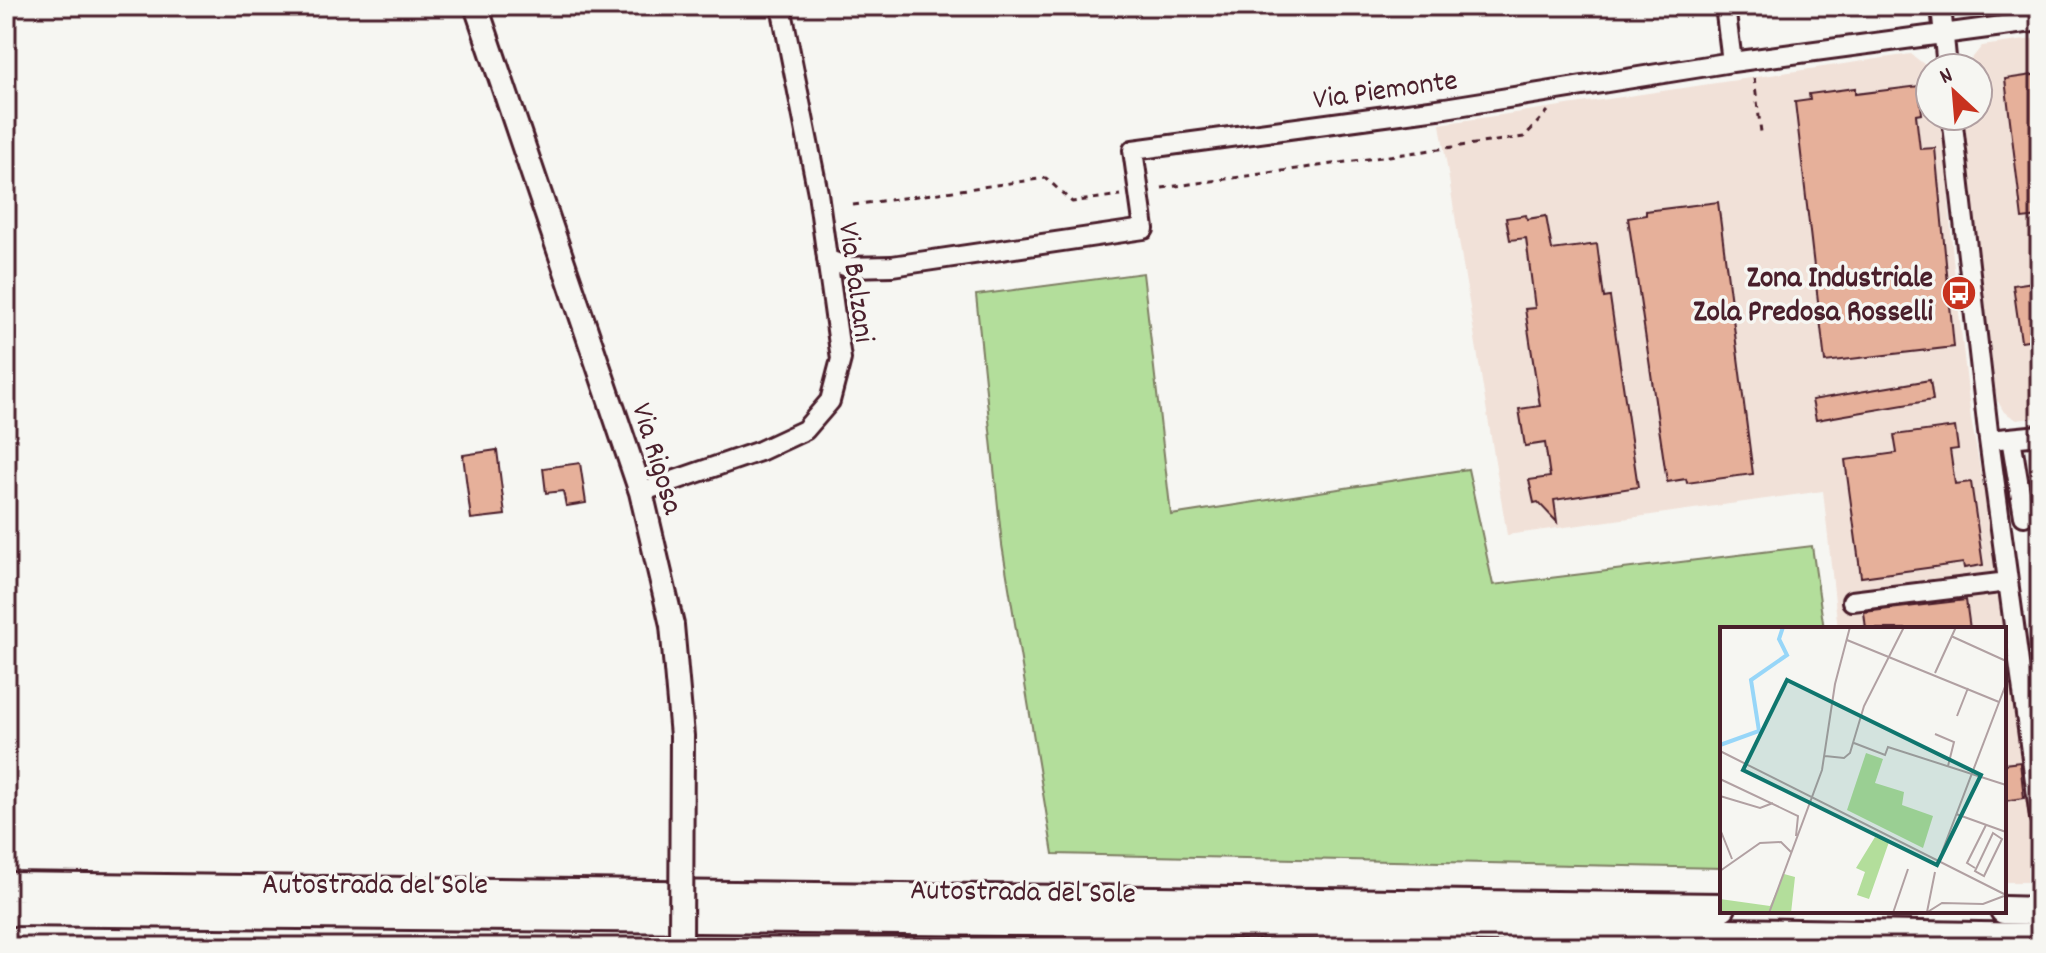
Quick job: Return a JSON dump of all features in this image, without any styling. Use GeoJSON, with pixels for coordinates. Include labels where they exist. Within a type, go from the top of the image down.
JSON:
{"type":"FeatureCollection","features":[{"type":"Feature","properties":{"kind":"highway","name":"Autostrada del Sole"},"geometry":{"type":"LineString","coordinates":[[6,886],[1720,907]]}},
{"type":"Feature","properties":{"kind":"highway"},"geometry":{"type":"LineString","coordinates":[[2006,910],[2040,911]]}},
{"type":"Feature","properties":{"kind":"highway","name":"Autostrada del Sole"},"geometry":{"type":"LineString","coordinates":[[6,912],[1293,925],[2040,937]]}},
{"type":"Feature","properties":{"kind":"main road","name":"Via Rigosa"},"geometry":{"type":"LineString","coordinates":[[476,6],[641,492],[672,625],[682,736],[681,947]]}},
{"type":"Feature","properties":{"kind":"street","name":"Via Balzani"},"geometry":{"type":"LineString","coordinates":[[641,492],[783,442],[805,430],[830,401],[841,359],[818,193],[781,6]]}},
{"type":"Feature","properties":{"kind":"street"},"geometry":{"type":"LineString","coordinates":[[1725,6],[1732,62]]}},
{"type":"Feature","properties":{"kind":"street"},"geometry":{"type":"LineString","coordinates":[[1941,6],[1945,52]]}},
{"type":"Feature","properties":{"kind":"street","name":"Via Piemonte"},"geometry":{"type":"LineString","coordinates":[[827,259],[847,267],[892,266],[1144,229],[1133,150],[1445,108],[1732,62],[2040,21]]}},
{"type":"Feature","properties":{"kind":"street"},"geometry":{"type":"LineString","coordinates":[[1954,132],[1993,472],[2040,818]]}},
{"type":"Feature","properties":{"kind":"street"},"geometry":{"type":"LineString","coordinates":[[1989,440],[2040,435]]}},
{"type":"Feature","properties":{"kind":"street"},"geometry":{"type":"LineString","coordinates":[[2011,438],[2024,516]]}},
{"type":"Feature","properties":{"kind":"street"},"geometry":{"type":"LineString","coordinates":[[1852,601],[2008,582]]}},
{"type":"Feature","properties":{"kind":"path"},"geometry":{"type":"LineString","coordinates":[[1754,78],[1761,132]]}},
{"type":"Feature","properties":{"kind":"path"},"geometry":{"type":"LineString","coordinates":[[1162,188],[1524,137],[1551,108]]}},
{"type":"Feature","properties":{"kind":"path"},"geometry":{"type":"LineString","coordinates":[[853,205],[1046,178],[1072,202],[1131,193]]}},
{"type":"Feature","properties":{"kind":"shaded area"},"geometry":{"type":"Polygon","coordinates":[[[2040,38],[2040,417],[2017,420],[2004,412],[1997,400],[1964,132],[1994,132],[1994,52],[1977,52],[1982,46],[2040,38]]]}},
{"type":"Feature","properties":{"kind":"shaded area"},"geometry":{"type":"Polygon","coordinates":[[[1911,54],[1914,56],[1914,132],[1944,132],[1953,259],[1971,419],[1998,567],[2016,563],[2040,745],[2040,882],[2006,882],[2006,627],[1838,627],[1823,491],[1507,535],[1440,124],[1911,54]]]}},
{"type":"Feature","properties":{"kind":"green space"},"geometry":{"type":"Polygon","coordinates":[[[1143,273],[1171,515],[1468,469],[1493,585],[1812,546],[1824,627],[1720,627],[1720,868],[1053,854],[1002,545],[976,295],[1143,273]]]}},
{"type":"Feature","properties":{"kind":"building"},"geometry":{"type":"Polygon","coordinates":[[[2040,74],[2040,217],[2022,219],[2005,79],[2040,74]]]}},
{"type":"Feature","properties":{"kind":"building"},"geometry":{"type":"Polygon","coordinates":[[[1914,87],[1914,132],[1918,132],[1920,149],[1935,148],[1954,347],[1825,362],[1795,102],[1810,100],[1809,94],[1855,88],[1855,94],[1914,87]]]}},
{"type":"Feature","properties":{"kind":"building"},"geometry":{"type":"Polygon","coordinates":[[[1718,202],[1753,474],[1687,483],[1686,479],[1667,482],[1628,218],[1646,215],[1646,211],[1718,202]]]}},
{"type":"Feature","properties":{"kind":"building"},"geometry":{"type":"Polygon","coordinates":[[[1526,215],[1527,219],[1546,216],[1552,250],[1597,244],[1604,298],[1610,297],[1638,487],[1554,500],[1557,522],[1538,502],[1534,503],[1529,480],[1550,477],[1545,443],[1525,446],[1519,409],[1540,406],[1525,309],[1535,308],[1526,238],[1510,240],[1506,218],[1526,215]]]}},
{"type":"Feature","properties":{"kind":"building"},"geometry":{"type":"Polygon","coordinates":[[[2040,281],[2040,338],[2021,341],[2013,285],[2040,281]]]}},
{"type":"Feature","properties":{"kind":"building"},"geometry":{"type":"Polygon","coordinates":[[[1930,380],[1933,400],[1816,420],[1812,400],[1930,380]]]}},
{"type":"Feature","properties":{"kind":"building"},"geometry":{"type":"Polygon","coordinates":[[[1955,427],[1958,449],[1950,450],[1955,484],[1971,482],[1983,565],[1964,568],[1963,563],[1861,577],[1845,460],[1897,453],[1894,435],[1955,427]]]}},
{"type":"Feature","properties":{"kind":"building"},"geometry":{"type":"Polygon","coordinates":[[[497,450],[505,515],[471,519],[463,455],[497,450]]]}},
{"type":"Feature","properties":{"kind":"building"},"geometry":{"type":"Polygon","coordinates":[[[580,463],[586,503],[566,506],[563,491],[546,493],[543,468],[580,463]]]}},
{"type":"Feature","properties":{"kind":"building"},"geometry":{"type":"Polygon","coordinates":[[[1966,600],[1970,627],[1866,627],[1864,612],[1966,600]]]}},
{"type":"Feature","properties":{"kind":"building"},"geometry":{"type":"Polygon","coordinates":[[[2020,762],[2024,798],[2006,801],[2006,764],[2020,762]]]}},
{"type":"Feature","properties":{"kind":"place","name":"Zona Industriale Zola Predosa Rosselli"},"geometry":{"type":"Point","coordinates":[1959,293]}}]}
